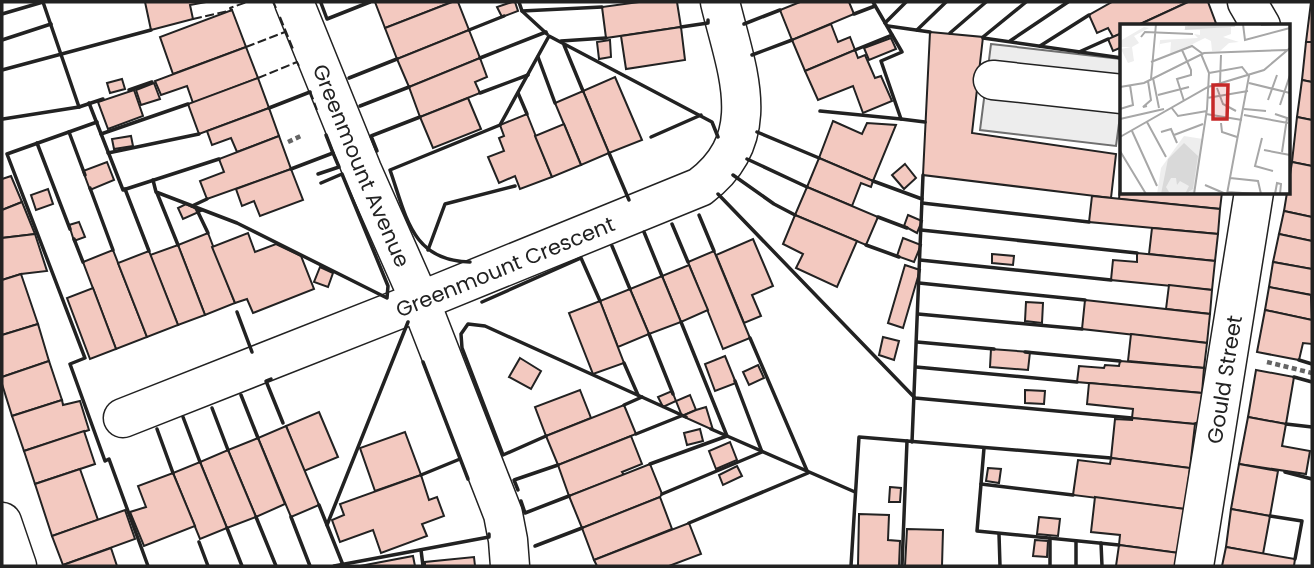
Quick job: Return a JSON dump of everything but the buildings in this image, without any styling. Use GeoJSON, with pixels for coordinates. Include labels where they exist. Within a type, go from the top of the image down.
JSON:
{"type":"FeatureCollection","features":[{"type":"Feature","properties":{"kind":"street","name":"Greenmount Avenue"},"geometry":{"type":"LineString","coordinates":[[294,2],[362,170],[420,301],[503,514],[510,566]]}},
{"type":"Feature","properties":{"kind":"street","name":"Greenmount Crescent"},"geometry":{"type":"LineString","coordinates":[[123,418],[670,201],[699,187],[718,172],[732,151],[741,126],[742,97],[720,2]]}},
{"type":"Feature","properties":{"kind":"street"},"geometry":{"type":"LineString","coordinates":[[1247,2],[1260,24]]}},
{"type":"Feature","properties":{"kind":"street"},"geometry":{"type":"LineString","coordinates":[[1267,24],[1269,2]]}},
{"type":"Feature","properties":{"kind":"street"},"geometry":{"type":"LineString","coordinates":[[993,80],[1120,94]]}},
{"type":"Feature","properties":{"kind":"street","name":"Gould Street"},"geometry":{"type":"LineString","coordinates":[[1194,566],[1254,194]]}},
{"type":"Feature","properties":{"kind":"street"},"geometry":{"type":"LineString","coordinates":[[2,523],[17,566]]}},
{"type":"Feature","properties":{"kind":"shaded area"},"geometry":{"type":"Polygon","coordinates":[[[991,44],[1120,59],[1120,116],[1116,146],[980,130],[991,44]]]}},
{"type":"Feature","properties":{"kind":"fence"},"geometry":{"type":"LineString","coordinates":[[193,19],[232,10],[230,8],[247,2]]}},
{"type":"Feature","properties":{"kind":"fence"},"geometry":{"type":"LineString","coordinates":[[273,2],[276,8]]}},
{"type":"Feature","properties":{"kind":"fence"},"geometry":{"type":"LineString","coordinates":[[280,17],[293,49]]}},
{"type":"Feature","properties":{"kind":"fence"},"geometry":{"type":"LineString","coordinates":[[246,47],[285,32]]}},
{"type":"Feature","properties":{"kind":"fence"},"geometry":{"type":"LineString","coordinates":[[258,78],[297,62],[300,68]]}},
{"type":"Feature","properties":{"kind":"fence"},"geometry":{"type":"LineString","coordinates":[[310,91],[317,110]]}},
{"type":"Feature","properties":{"kind":"wall"},"geometry":{"type":"LineString","coordinates":[[43,2],[79,107]]}},
{"type":"Feature","properties":{"kind":"wall"},"geometry":{"type":"LineString","coordinates":[[2,14],[43,2]]}},
{"type":"Feature","properties":{"kind":"wall"},"geometry":{"type":"LineString","coordinates":[[321,3],[327,19],[370,2]]}},
{"type":"Feature","properties":{"kind":"wall"},"geometry":{"type":"LineString","coordinates":[[519,2],[522,11],[547,34]]}},
{"type":"Feature","properties":{"kind":"wall"},"geometry":{"type":"LineString","coordinates":[[820,111],[901,119],[881,61],[902,52],[873,2]]}},
{"type":"Feature","properties":{"kind":"wall"},"geometry":{"type":"LineString","coordinates":[[885,23],[906,2]]}},
{"type":"Feature","properties":{"kind":"wall"},"geometry":{"type":"LineString","coordinates":[[917,30],[946,2]]}},
{"type":"Feature","properties":{"kind":"wall"},"geometry":{"type":"LineString","coordinates":[[950,33],[986,2]]}},
{"type":"Feature","properties":{"kind":"wall"},"geometry":{"type":"LineString","coordinates":[[983,37],[1026,2]]}},
{"type":"Feature","properties":{"kind":"wall"},"geometry":{"type":"LineString","coordinates":[[1010,41],[1068,2]]}},
{"type":"Feature","properties":{"kind":"wall"},"geometry":{"type":"LineString","coordinates":[[854,14],[875,6]]}},
{"type":"Feature","properties":{"kind":"wall"},"geometry":{"type":"LineString","coordinates":[[522,11],[602,7]]}},
{"type":"Feature","properties":{"kind":"wall"},"geometry":{"type":"LineString","coordinates":[[744,24],[780,10]]}},
{"type":"Feature","properties":{"kind":"wall"},"geometry":{"type":"LineString","coordinates":[[1040,46],[1089,15]]}},
{"type":"Feature","properties":{"kind":"wall"},"geometry":{"type":"LineString","coordinates":[[469,30],[504,16]]}},
{"type":"Feature","properties":{"kind":"wall"},"geometry":{"type":"LineString","coordinates":[[681,27],[708,23],[708,20]]}},
{"type":"Feature","properties":{"kind":"wall"},"geometry":{"type":"LineString","coordinates":[[2,40],[51,24]]}},
{"type":"Feature","properties":{"kind":"wall"},"geometry":{"type":"LineString","coordinates":[[888,26],[930,32]]}},
{"type":"Feature","properties":{"kind":"wall"},"geometry":{"type":"LineString","coordinates":[[2,70],[151,30]]}},
{"type":"Feature","properties":{"kind":"wall"},"geometry":{"type":"LineString","coordinates":[[480,58],[546,32]]}},
{"type":"Feature","properties":{"kind":"wall"},"geometry":{"type":"LineString","coordinates":[[855,50],[892,35]]}},
{"type":"Feature","properties":{"kind":"wall"},"geometry":{"type":"LineString","coordinates":[[470,262],[450,260],[435,254],[423,244],[407,219],[390,170],[500,125],[549,36],[712,122],[718,137]]}},
{"type":"Feature","properties":{"kind":"wall"},"geometry":{"type":"LineString","coordinates":[[561,41],[606,38]]}},
{"type":"Feature","properties":{"kind":"wall"},"geometry":{"type":"LineString","coordinates":[[983,38],[1120,58]]}},
{"type":"Feature","properties":{"kind":"wall"},"geometry":{"type":"LineString","coordinates":[[1079,52],[1108,39]]}},
{"type":"Feature","properties":{"kind":"wall"},"geometry":{"type":"LineString","coordinates":[[752,55],[792,40]]}},
{"type":"Feature","properties":{"kind":"wall"},"geometry":{"type":"LineString","coordinates":[[564,45],[583,91]]}},
{"type":"Feature","properties":{"kind":"wall"},"geometry":{"type":"LineString","coordinates":[[538,57],[555,103]]}},
{"type":"Feature","properties":{"kind":"wall"},"geometry":{"type":"LineString","coordinates":[[349,78],[397,59]]}},
{"type":"Feature","properties":{"kind":"wall"},"geometry":{"type":"LineString","coordinates":[[480,93],[528,75]]}},
{"type":"Feature","properties":{"kind":"wall"},"geometry":{"type":"LineString","coordinates":[[129,90],[152,82]]}},
{"type":"Feature","properties":{"kind":"wall"},"geometry":{"type":"LineString","coordinates":[[360,106],[409,87]]}},
{"type":"Feature","properties":{"kind":"wall"},"geometry":{"type":"LineString","coordinates":[[269,108],[310,92]]}},
{"type":"Feature","properties":{"kind":"wall"},"geometry":{"type":"LineString","coordinates":[[518,93],[527,114]]}},
{"type":"Feature","properties":{"kind":"wall"},"geometry":{"type":"LineString","coordinates":[[3,119],[79,107],[103,99]]}},
{"type":"Feature","properties":{"kind":"wall"},"geometry":{"type":"LineString","coordinates":[[89,103],[123,190],[219,159]]}},
{"type":"Feature","properties":{"kind":"wall"},"geometry":{"type":"LineString","coordinates":[[101,134],[188,104]]}},
{"type":"Feature","properties":{"kind":"wall"},"geometry":{"type":"LineString","coordinates":[[651,137],[701,115]]}},
{"type":"Feature","properties":{"kind":"wall"},"geometry":{"type":"LineString","coordinates":[[377,151],[371,136],[420,117]]}},
{"type":"Feature","properties":{"kind":"wall"},"geometry":{"type":"LineString","coordinates":[[901,119],[925,122]]}},
{"type":"Feature","properties":{"kind":"wall"},"geometry":{"type":"LineString","coordinates":[[97,122],[7,154],[85,358],[70,364],[105,461],[109,459],[148,566]]}},
{"type":"Feature","properties":{"kind":"wall"},"geometry":{"type":"LineString","coordinates":[[69,132],[85,175]]}},
{"type":"Feature","properties":{"kind":"wall"},"geometry":{"type":"LineString","coordinates":[[757,132],[819,158]]}},
{"type":"Feature","properties":{"kind":"wall"},"geometry":{"type":"LineString","coordinates":[[108,153],[199,134]]}},
{"type":"Feature","properties":{"kind":"wall"},"geometry":{"type":"LineString","coordinates":[[326,135],[333,153]]}},
{"type":"Feature","properties":{"kind":"wall"},"geometry":{"type":"LineString","coordinates":[[37,143],[70,229]]}},
{"type":"Feature","properties":{"kind":"wall"},"geometry":{"type":"LineString","coordinates":[[291,169],[333,153],[339,167],[318,174]]}},
{"type":"Feature","properties":{"kind":"wall"},"geometry":{"type":"LineString","coordinates":[[609,153],[629,200]]}},
{"type":"Feature","properties":{"kind":"wall"},"geometry":{"type":"LineString","coordinates":[[747,159],[807,187]]}},
{"type":"Feature","properties":{"kind":"wall"},"geometry":{"type":"LineString","coordinates":[[153,180],[156,192],[237,223],[387,298],[388,286],[342,174],[321,183]]}},
{"type":"Feature","properties":{"kind":"wall"},"geometry":{"type":"LineString","coordinates":[[733,175],[774,204],[795,215]]}},
{"type":"Feature","properties":{"kind":"wall"},"geometry":{"type":"LineString","coordinates":[[912,442],[923,175]]}},
{"type":"Feature","properties":{"kind":"wall"},"geometry":{"type":"LineString","coordinates":[[873,181],[922,199]]}},
{"type":"Feature","properties":{"kind":"wall"},"geometry":{"type":"LineString","coordinates":[[428,250],[445,204],[515,186]]}},
{"type":"Feature","properties":{"kind":"wall"},"geometry":{"type":"LineString","coordinates":[[90,188],[113,250]]}},
{"type":"Feature","properties":{"kind":"wall"},"geometry":{"type":"LineString","coordinates":[[125,189],[149,251]]}},
{"type":"Feature","properties":{"kind":"wall"},"geometry":{"type":"LineString","coordinates":[[157,193],[178,245]]}},
{"type":"Feature","properties":{"kind":"wall"},"geometry":{"type":"LineString","coordinates":[[718,194],[915,398],[1132,418]]}},
{"type":"Feature","properties":{"kind":"wall"},"geometry":{"type":"LineString","coordinates":[[192,206],[207,199]]}},
{"type":"Feature","properties":{"kind":"wall"},"geometry":{"type":"LineString","coordinates":[[922,203],[1089,222]]}},
{"type":"Feature","properties":{"kind":"wall"},"geometry":{"type":"LineString","coordinates":[[196,208],[208,233]]}},
{"type":"Feature","properties":{"kind":"wall"},"geometry":{"type":"LineString","coordinates":[[699,215],[714,251]]}},
{"type":"Feature","properties":{"kind":"wall"},"geometry":{"type":"LineString","coordinates":[[878,217],[907,228]]}},
{"type":"Feature","properties":{"kind":"wall"},"geometry":{"type":"LineString","coordinates":[[672,224],[688,262]]}},
{"type":"Feature","properties":{"kind":"wall"},"geometry":{"type":"LineString","coordinates":[[921,230],[1137,253]]}},
{"type":"Feature","properties":{"kind":"wall"},"geometry":{"type":"LineString","coordinates":[[644,232],[662,276]]}},
{"type":"Feature","properties":{"kind":"wall"},"geometry":{"type":"LineString","coordinates":[[74,239],[83,262]]}},
{"type":"Feature","properties":{"kind":"wall"},"geometry":{"type":"LineString","coordinates":[[866,245],[899,257]]}},
{"type":"Feature","properties":{"kind":"wall"},"geometry":{"type":"LineString","coordinates":[[612,246],[630,289]]}},
{"type":"Feature","properties":{"kind":"wall"},"geometry":{"type":"LineString","coordinates":[[482,302],[581,258],[600,301]]}},
{"type":"Feature","properties":{"kind":"wall"},"geometry":{"type":"LineString","coordinates":[[920,260],[1111,280]]}},
{"type":"Feature","properties":{"kind":"wall"},"geometry":{"type":"LineString","coordinates":[[919,283],[1085,300]]}},
{"type":"Feature","properties":{"kind":"wall"},"geometry":{"type":"LineString","coordinates":[[237,312],[252,352]]}},
{"type":"Feature","properties":{"kind":"wall"},"geometry":{"type":"LineString","coordinates":[[918,314],[1082,329]]}},
{"type":"Feature","properties":{"kind":"wall"},"geometry":{"type":"LineString","coordinates":[[319,505],[327,525],[408,322]]}},
{"type":"Feature","properties":{"kind":"wall"},"geometry":{"type":"LineString","coordinates":[[650,464],[727,436],[681,322]]}},
{"type":"Feature","properties":{"kind":"wall"},"geometry":{"type":"LineString","coordinates":[[546,436],[503,455],[462,348],[461,334],[468,324],[485,326],[686,417]]}},
{"type":"Feature","properties":{"kind":"wall"},"geometry":{"type":"LineString","coordinates":[[649,334],[673,394]]}},
{"type":"Feature","properties":{"kind":"wall"},"geometry":{"type":"LineString","coordinates":[[689,523],[808,473],[750,338]]}},
{"type":"Feature","properties":{"kind":"wall"},"geometry":{"type":"LineString","coordinates":[[917,342],[994,349]]}},
{"type":"Feature","properties":{"kind":"wall"},"geometry":{"type":"LineString","coordinates":[[1025,352],[1120,361]]}},
{"type":"Feature","properties":{"kind":"wall"},"geometry":{"type":"LineString","coordinates":[[1299,360],[1312,364]]}},
{"type":"Feature","properties":{"kind":"wall"},"geometry":{"type":"LineString","coordinates":[[423,362],[468,479]]}},
{"type":"Feature","properties":{"kind":"wall"},"geometry":{"type":"LineString","coordinates":[[624,363],[638,395]]}},
{"type":"Feature","properties":{"kind":"wall"},"geometry":{"type":"LineString","coordinates":[[916,367],[1077,382]]}},
{"type":"Feature","properties":{"kind":"wall"},"geometry":{"type":"LineString","coordinates":[[1294,377],[1312,382]]}},
{"type":"Feature","properties":{"kind":"wall"},"geometry":{"type":"LineString","coordinates":[[271,379],[266,381],[283,423]]}},
{"type":"Feature","properties":{"kind":"wall"},"geometry":{"type":"LineString","coordinates":[[662,494],[762,452],[735,381]]}},
{"type":"Feature","properties":{"kind":"wall"},"geometry":{"type":"LineString","coordinates":[[241,395],[258,438]]}},
{"type":"Feature","properties":{"kind":"wall"},"geometry":{"type":"LineString","coordinates":[[624,405],[642,397]]}},
{"type":"Feature","properties":{"kind":"wall"},"geometry":{"type":"LineString","coordinates":[[212,408],[228,450]]}},
{"type":"Feature","properties":{"kind":"wall"},"geometry":{"type":"LineString","coordinates":[[636,434],[681,416]]}},
{"type":"Feature","properties":{"kind":"wall"},"geometry":{"type":"LineString","coordinates":[[183,417],[200,462]]}},
{"type":"Feature","properties":{"kind":"wall"},"geometry":{"type":"LineString","coordinates":[[1286,424],[1312,427]]}},
{"type":"Feature","properties":{"kind":"wall"},"geometry":{"type":"LineString","coordinates":[[157,429],[173,473]]}},
{"type":"Feature","properties":{"kind":"wall"},"geometry":{"type":"LineString","coordinates":[[711,429],[855,492]]}},
{"type":"Feature","properties":{"kind":"wall"},"geometry":{"type":"LineString","coordinates":[[851,566],[859,437],[1111,458]]}},
{"type":"Feature","properties":{"kind":"wall"},"geometry":{"type":"LineString","coordinates":[[902,566],[907,441]]}},
{"type":"Feature","properties":{"kind":"wall"},"geometry":{"type":"LineString","coordinates":[[984,448],[981,484],[1073,495]]}},
{"type":"Feature","properties":{"kind":"wall"},"geometry":{"type":"LineString","coordinates":[[421,475],[460,459]]}},
{"type":"Feature","properties":{"kind":"wall"},"geometry":{"type":"LineString","coordinates":[[518,490],[514,480],[558,465]]}},
{"type":"Feature","properties":{"kind":"wall"},"geometry":{"type":"LineString","coordinates":[[1285,472],[1312,479]]}},
{"type":"Feature","properties":{"kind":"wall"},"geometry":{"type":"LineString","coordinates":[[981,484],[977,531],[1119,545]]}},
{"type":"Feature","properties":{"kind":"wall"},"geometry":{"type":"LineString","coordinates":[[521,501],[525,513],[569,496]]}},
{"type":"Feature","properties":{"kind":"wall"},"geometry":{"type":"LineString","coordinates":[[1270,516],[1302,521],[1295,559]]}},
{"type":"Feature","properties":{"kind":"wall"},"geometry":{"type":"LineString","coordinates":[[256,517],[276,566]]}},
{"type":"Feature","properties":{"kind":"wall"},"geometry":{"type":"LineString","coordinates":[[291,517],[310,566]]}},
{"type":"Feature","properties":{"kind":"wall"},"geometry":{"type":"LineString","coordinates":[[327,525],[343,565]]}},
{"type":"Feature","properties":{"kind":"wall"},"geometry":{"type":"LineString","coordinates":[[227,528],[242,566]]}},
{"type":"Feature","properties":{"kind":"wall"},"geometry":{"type":"LineString","coordinates":[[535,546],[582,528]]}},
{"type":"Feature","properties":{"kind":"wall"},"geometry":{"type":"LineString","coordinates":[[334,566],[489,537],[489,534]]}},
{"type":"Feature","properties":{"kind":"wall"},"geometry":{"type":"LineString","coordinates":[[999,534],[1000,566]]}},
{"type":"Feature","properties":{"kind":"wall"},"geometry":{"type":"LineString","coordinates":[[1050,538],[1050,566]]}},
{"type":"Feature","properties":{"kind":"wall"},"geometry":{"type":"LineString","coordinates":[[1076,541],[1076,566]]}},
{"type":"Feature","properties":{"kind":"wall"},"geometry":{"type":"LineString","coordinates":[[199,542],[208,566]]}},
{"type":"Feature","properties":{"kind":"wall"},"geometry":{"type":"LineString","coordinates":[[1101,543],[1102,566]]}},
{"type":"Feature","properties":{"kind":"wall"},"geometry":{"type":"LineString","coordinates":[[421,550],[423,566]]}}]}
